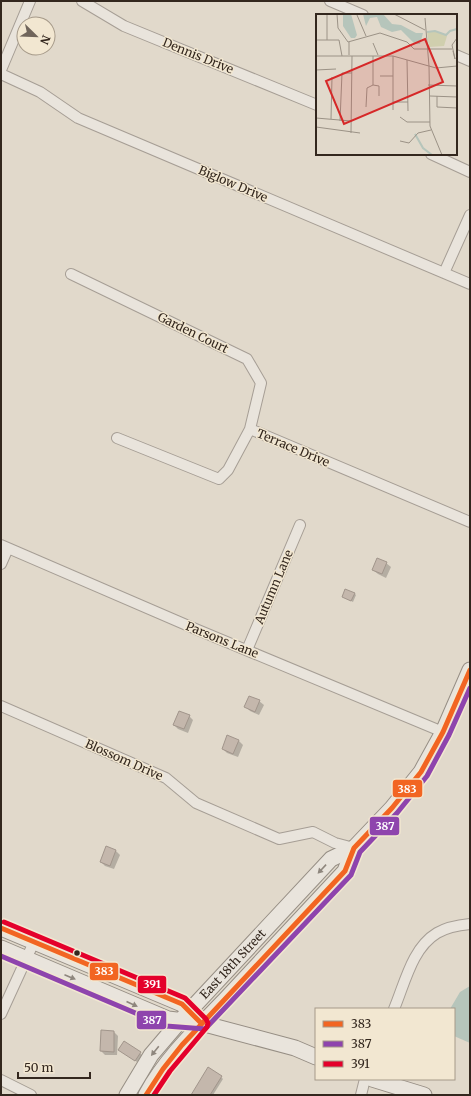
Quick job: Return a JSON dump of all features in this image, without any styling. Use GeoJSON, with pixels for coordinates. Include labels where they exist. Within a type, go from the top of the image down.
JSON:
{"type":"FeatureCollection","features":[{"type":"Feature","properties":{"kind":"main road","name":"East 18th Street"},"geometry":{"type":"LineString","coordinates":[[146,1095],[154,1080],[170,1058],[344,871],[354,848],[392,808],[421,772],[443,732],[470,670]]}},
{"type":"Feature","properties":{"kind":"main road","name":"East 18th Street"},"geometry":{"type":"LineString","coordinates":[[127,1095],[152,1055],[184,1016],[331,859],[354,848]]}},
{"type":"Feature","properties":{"kind":"main road"},"geometry":{"type":"LineString","coordinates":[[1,928],[182,1004],[184,1016]]}},
{"type":"Feature","properties":{"kind":"main road"},"geometry":{"type":"LineString","coordinates":[[1,948],[168,1019],[184,1016],[202,1023],[295,1048],[315,1057]]}},
{"type":"Feature","properties":{"kind":"main road"},"geometry":{"type":"LineString","coordinates":[[375,1080],[424,1095]]}},
{"type":"Feature","properties":{"kind":"street"},"geometry":{"type":"LineString","coordinates":[[1,70],[30,1]]}},
{"type":"Feature","properties":{"kind":"street","name":"Dennis Drive"},"geometry":{"type":"LineString","coordinates":[[82,1],[124,26],[316,105]]}},
{"type":"Feature","properties":{"kind":"street"},"geometry":{"type":"LineString","coordinates":[[330,1],[360,14]]}},
{"type":"Feature","properties":{"kind":"street"},"geometry":{"type":"LineString","coordinates":[[457,55],[470,61]]}},
{"type":"Feature","properties":{"kind":"street","name":"Biglow Drive"},"geometry":{"type":"LineString","coordinates":[[1,74],[40,92],[78,118],[470,284]]}},
{"type":"Feature","properties":{"kind":"street"},"geometry":{"type":"LineString","coordinates":[[433,155],[470,172]]}},
{"type":"Feature","properties":{"kind":"street"},"geometry":{"type":"LineString","coordinates":[[444,273],[470,214]]}},
{"type":"Feature","properties":{"kind":"street","name":"Garden Court"},"geometry":{"type":"LineString","coordinates":[[71,274],[247,359],[261,383],[250,429]]}},
{"type":"Feature","properties":{"kind":"street","name":"Terrace Drive"},"geometry":{"type":"LineString","coordinates":[[117,438],[219,479],[228,470],[250,429],[470,522]]}},
{"type":"Feature","properties":{"kind":"street","name":"Autumn Lane"},"geometry":{"type":"LineString","coordinates":[[247,650],[300,525]]}},
{"type":"Feature","properties":{"kind":"street"},"geometry":{"type":"LineString","coordinates":[[1,564],[5,547]]}},
{"type":"Feature","properties":{"kind":"street","name":"Parsons Lane"},"geometry":{"type":"LineString","coordinates":[[5,547],[443,732]]}},
{"type":"Feature","properties":{"kind":"street","name":"Blossom Drive"},"geometry":{"type":"LineString","coordinates":[[1,706],[166,778],[196,803],[279,838],[313,832],[335,843],[354,848]]}},
{"type":"Feature","properties":{"kind":"street"},"geometry":{"type":"LineString","coordinates":[[394,1008],[418,951],[437,933],[456,926],[470,924]]}},
{"type":"Feature","properties":{"kind":"street"},"geometry":{"type":"LineString","coordinates":[[1,1014],[34,942]]}},
{"type":"Feature","properties":{"kind":"street"},"geometry":{"type":"LineString","coordinates":[[1,1080],[31,1095]]}},
{"type":"Feature","properties":{"kind":"street"},"geometry":{"type":"LineString","coordinates":[[361,1095],[365,1080]]}},
{"type":"Feature","properties":{"kind":"shaded area"},"geometry":{"type":"Polygon","coordinates":[[[470,986],[470,1043],[455,1036],[455,1008],[451,1008],[460,992],[470,986]]]}},
{"type":"Feature","properties":{"kind":"building"},"geometry":{"type":"Polygon","coordinates":[[[377,558],[387,562],[382,574],[372,570],[377,558]]]}},
{"type":"Feature","properties":{"kind":"building"},"geometry":{"type":"Polygon","coordinates":[[[345,589],[355,593],[351,601],[342,597],[345,589]]]}},
{"type":"Feature","properties":{"kind":"building"},"geometry":{"type":"Polygon","coordinates":[[[249,696],[260,700],[255,712],[244,707],[249,696]]]}},
{"type":"Feature","properties":{"kind":"building"},"geometry":{"type":"Polygon","coordinates":[[[179,711],[190,715],[184,729],[173,725],[179,711]]]}},
{"type":"Feature","properties":{"kind":"building"},"geometry":{"type":"Polygon","coordinates":[[[227,735],[239,740],[233,754],[222,749],[227,735]]]}},
{"type":"Feature","properties":{"kind":"building"},"geometry":{"type":"Polygon","coordinates":[[[106,846],[116,850],[110,866],[100,862],[106,846]]]}},
{"type":"Feature","properties":{"kind":"building"},"geometry":{"type":"Polygon","coordinates":[[[101,1030],[114,1031],[114,1052],[100,1051],[101,1030]]]}},
{"type":"Feature","properties":{"kind":"building"},"geometry":{"type":"Polygon","coordinates":[[[124,1041],[141,1052],[135,1061],[118,1050],[124,1041]]]}},
{"type":"Feature","properties":{"kind":"building"},"geometry":{"type":"Polygon","coordinates":[[[208,1067],[222,1076],[210,1095],[191,1095],[208,1067]]]}},
{"type":"Feature","properties":{"kind":"transit line","name":"383"},"geometry":{"type":"LineString","coordinates":[[146,1095],[163,1069],[182,1045],[345,871],[354,848],[392,808],[421,772],[443,732],[470,670]]}},
{"type":"Feature","properties":{"kind":"transit line","name":"387"},"geometry":{"type":"LineString","coordinates":[[1,956],[166,1026],[205,1029],[351,875],[360,852],[397,813],[427,776],[449,735],[470,688]]}},
{"type":"Feature","properties":{"kind":"transit line","name":"391"},"geometry":{"type":"LineString","coordinates":[[4,922],[185,998],[206,1019],[208,1023],[207,1027],[170,1071],[154,1095]]}},
{"type":"Feature","properties":{"kind":"transit line","name":"383"},"geometry":{"type":"LineString","coordinates":[[1,928],[182,1004],[201,1023]]}}]}
